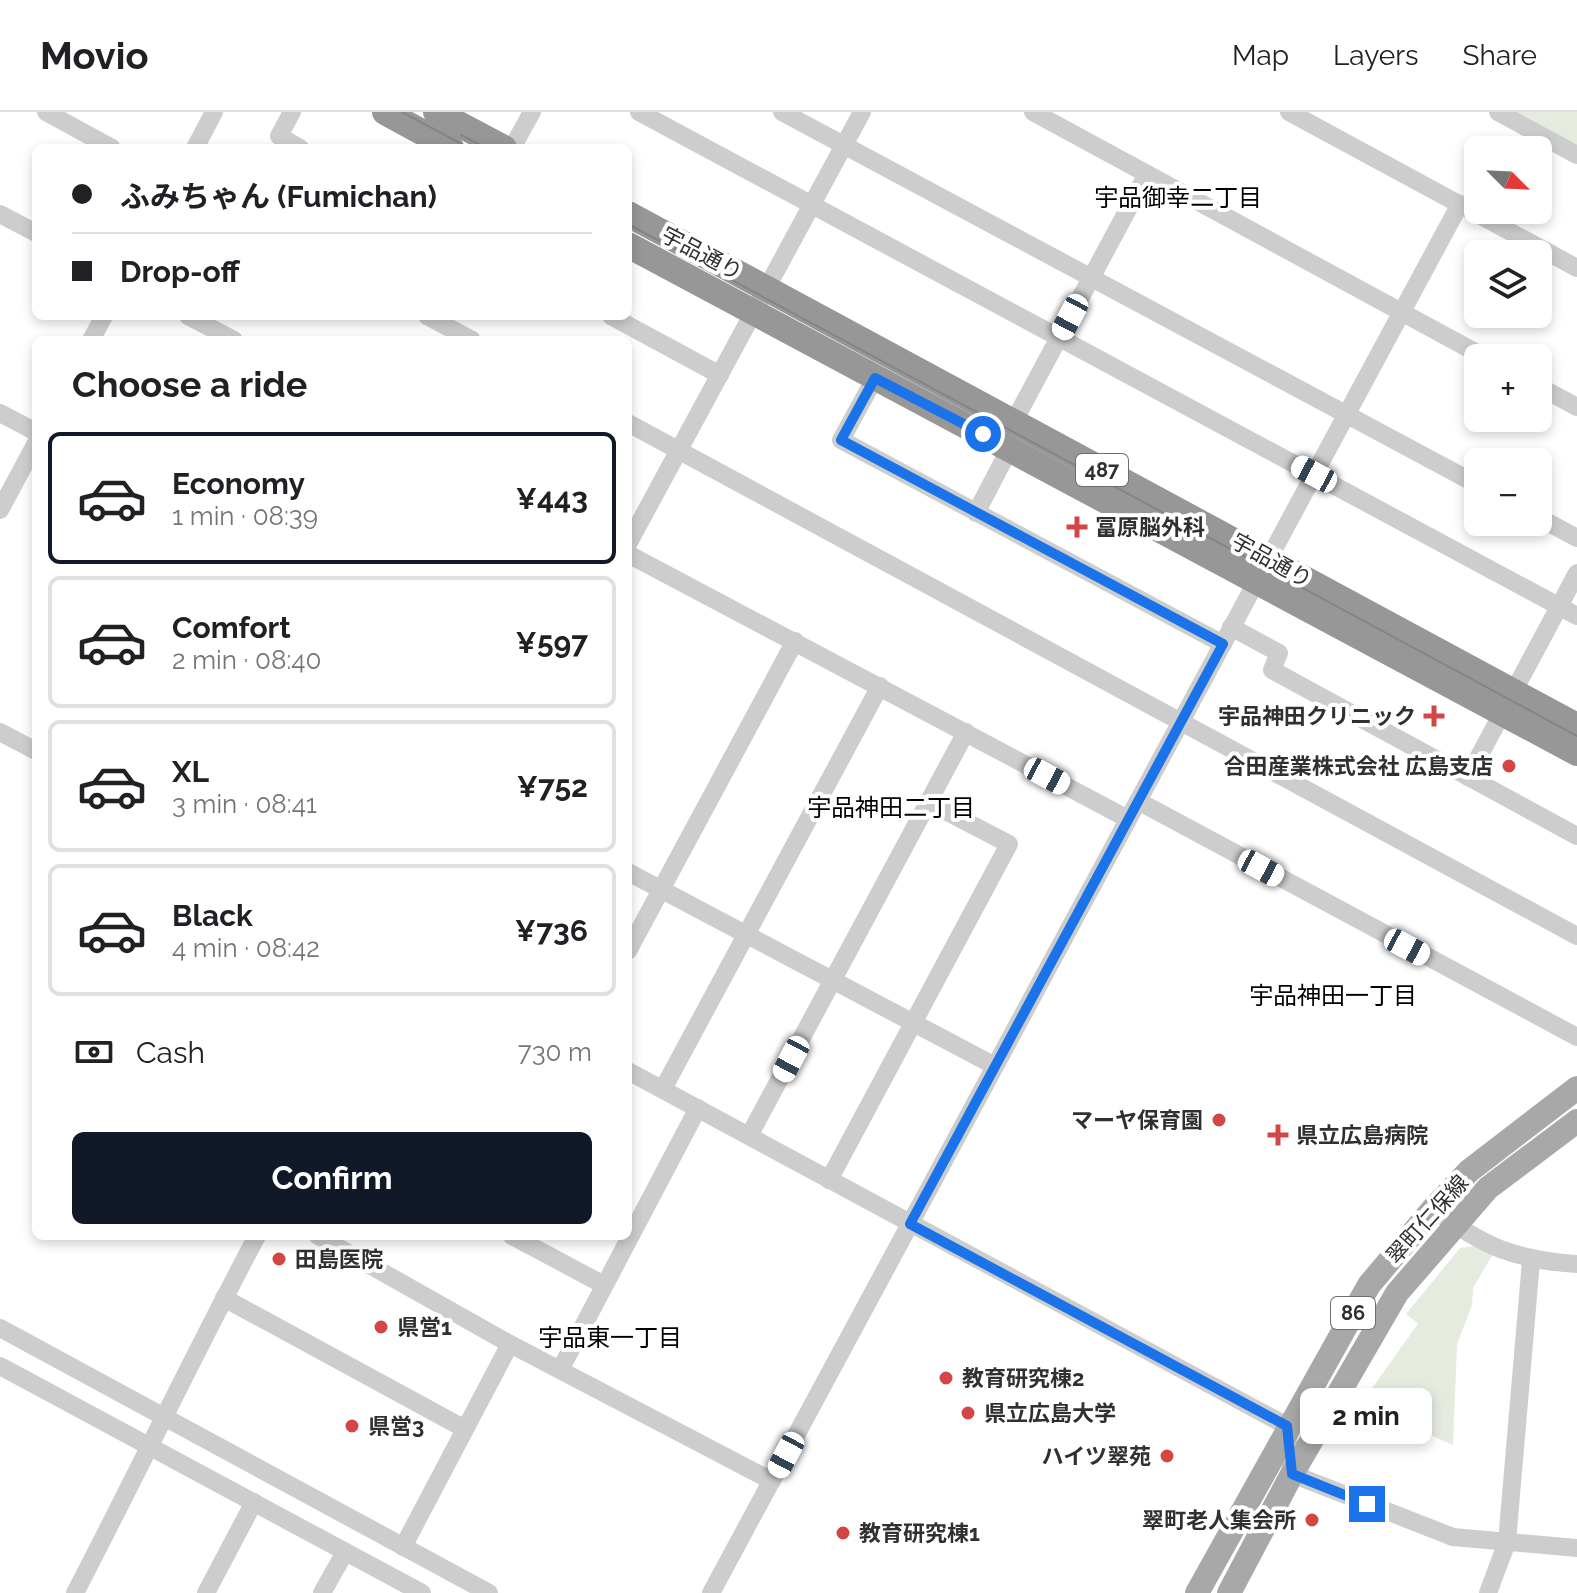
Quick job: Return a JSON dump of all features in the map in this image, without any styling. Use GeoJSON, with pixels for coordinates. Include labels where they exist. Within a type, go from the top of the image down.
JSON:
{"type":"FeatureCollection","features":[{"type":"Feature","properties":{"kind":"highway"},"geometry":{"type":"LineString","coordinates":[[385,112],[444,144]]}},
{"type":"Feature","properties":{"kind":"highway"},"geometry":{"type":"LineString","coordinates":[[436,112],[496,144]]}},
{"type":"Feature","properties":{"kind":"highway","name":"宇品通り"},"geometry":{"type":"LineString","coordinates":[[632,216],[769,288],[1012,436],[1508,703],[1577,753]]}},
{"type":"Feature","properties":{"kind":"highway","name":"宇品通り"},"geometry":{"type":"LineString","coordinates":[[632,247],[875,378],[1012,436]]}},
{"type":"Feature","properties":{"kind":"highway","name":"宇品通り"},"geometry":{"type":"LineString","coordinates":[[1508,703],[1577,726]]}},
{"type":"Feature","properties":{"kind":"main road","name":"翠町仁保線"},"geometry":{"type":"LineString","coordinates":[[1197,1593],[1287,1426],[1369,1285],[1469,1171],[1577,1088]]}},
{"type":"Feature","properties":{"kind":"main road","name":"翠町仁保線"},"geometry":{"type":"LineString","coordinates":[[1229,1593],[1292,1474],[1397,1293],[1453,1224],[1499,1179],[1577,1121]]}},
{"type":"Feature","properties":{"kind":"street"},"geometry":{"type":"LineString","coordinates":[[46,112],[105,144]]}},
{"type":"Feature","properties":{"kind":"street"},"geometry":{"type":"LineString","coordinates":[[197,144],[213,112]]}},
{"type":"Feature","properties":{"kind":"street"},"geometry":{"type":"LineString","coordinates":[[292,112],[279,136],[293,144]]}},
{"type":"Feature","properties":{"kind":"street"},"geometry":{"type":"LineString","coordinates":[[514,144],[532,112]]}},
{"type":"Feature","properties":{"kind":"street"},"geometry":{"type":"LineString","coordinates":[[639,112],[1577,616]]}},
{"type":"Feature","properties":{"kind":"street"},"geometry":{"type":"LineString","coordinates":[[782,112],[1464,477]]}},
{"type":"Feature","properties":{"kind":"street"},"geometry":{"type":"LineString","coordinates":[[632,537],[862,112]]}},
{"type":"Feature","properties":{"kind":"street"},"geometry":{"type":"LineString","coordinates":[[1033,112],[1464,346]]}},
{"type":"Feature","properties":{"kind":"street"},"geometry":{"type":"LineString","coordinates":[[1289,112],[1577,268]]}},
{"type":"Feature","properties":{"kind":"street"},"geometry":{"type":"LineString","coordinates":[[1498,112],[1577,155]]}},
{"type":"Feature","properties":{"kind":"street"},"geometry":{"type":"LineString","coordinates":[[976,513],[1060,337],[1147,174]]}},
{"type":"Feature","properties":{"kind":"street"},"geometry":{"type":"LineString","coordinates":[[711,1593],[1460,204]]}},
{"type":"Feature","properties":{"kind":"street"},"geometry":{"type":"LineString","coordinates":[[2,220],[32,231]]}},
{"type":"Feature","properties":{"kind":"street"},"geometry":{"type":"LineString","coordinates":[[196,320],[226,336]]}},
{"type":"Feature","properties":{"kind":"street"},"geometry":{"type":"LineString","coordinates":[[434,320],[464,336]]}},
{"type":"Feature","properties":{"kind":"street"},"geometry":{"type":"LineString","coordinates":[[618,320],[720,375]]}},
{"type":"Feature","properties":{"kind":"street"},"geometry":{"type":"LineString","coordinates":[[875,378],[841,440],[976,513],[1227,635],[1279,653],[1272,670],[1577,836]]}},
{"type":"Feature","properties":{"kind":"street"},"geometry":{"type":"LineString","coordinates":[[1552,394],[1577,407]]}},
{"type":"Feature","properties":{"kind":"street"},"geometry":{"type":"LineString","coordinates":[[0,413],[32,430]]}},
{"type":"Feature","properties":{"kind":"street"},"geometry":{"type":"LineString","coordinates":[[632,425],[1577,936]]}},
{"type":"Feature","properties":{"kind":"street"},"geometry":{"type":"LineString","coordinates":[[0,510],[32,450]]}},
{"type":"Feature","properties":{"kind":"street"},"geometry":{"type":"LineString","coordinates":[[1552,525],[1577,538]]}},
{"type":"Feature","properties":{"kind":"street"},"geometry":{"type":"LineString","coordinates":[[632,556],[1128,819]]}},
{"type":"Feature","properties":{"kind":"street"},"geometry":{"type":"LineString","coordinates":[[1468,777],[1577,573]]}},
{"type":"Feature","properties":{"kind":"street"},"geometry":{"type":"LineString","coordinates":[[632,943],[795,641]]}},
{"type":"Feature","properties":{"kind":"street"},"geometry":{"type":"LineString","coordinates":[[663,1089],[880,686]]}},
{"type":"Feature","properties":{"kind":"street"},"geometry":{"type":"LineString","coordinates":[[0,732],[32,749]]}},
{"type":"Feature","properties":{"kind":"street"},"geometry":{"type":"LineString","coordinates":[[749,1136],[966,732]]}},
{"type":"Feature","properties":{"kind":"street"},"geometry":{"type":"LineString","coordinates":[[1138,801],[1577,1037]]}},
{"type":"Feature","properties":{"kind":"street"},"geometry":{"type":"LineString","coordinates":[[829,1180],[1009,844],[928,802]]}},
{"type":"Feature","properties":{"kind":"street"},"geometry":{"type":"LineString","coordinates":[[632,874],[995,1066]]}},
{"type":"Feature","properties":{"kind":"street"},"geometry":{"type":"LineString","coordinates":[[632,1073],[1287,1426],[1292,1474],[1453,1537],[1577,1548]]}},
{"type":"Feature","properties":{"kind":"street"},"geometry":{"type":"LineString","coordinates":[[632,1232],[698,1108]]}},
{"type":"Feature","properties":{"kind":"street"},"geometry":{"type":"LineString","coordinates":[[1433,1209],[1481,1242],[1531,1261],[1577,1264]]}},
{"type":"Feature","properties":{"kind":"street"},"geometry":{"type":"LineString","coordinates":[[75,1593],[255,1240]]}},
{"type":"Feature","properties":{"kind":"street"},"geometry":{"type":"LineString","coordinates":[[325,1240],[510,1344],[772,1481]]}},
{"type":"Feature","properties":{"kind":"street"},"geometry":{"type":"LineString","coordinates":[[520,1240],[604,1285]]}},
{"type":"Feature","properties":{"kind":"street"},"geometry":{"type":"LineString","coordinates":[[560,1370],[628,1240]]}},
{"type":"Feature","properties":{"kind":"street"},"geometry":{"type":"LineString","coordinates":[[1488,1593],[1507,1542],[1531,1261]]}},
{"type":"Feature","properties":{"kind":"street"},"geometry":{"type":"LineString","coordinates":[[224,1298],[465,1429]]}},
{"type":"Feature","properties":{"kind":"street"},"geometry":{"type":"LineString","coordinates":[[0,1328],[489,1593]]}},
{"type":"Feature","properties":{"kind":"street"},"geometry":{"type":"LineString","coordinates":[[403,1547],[510,1344]]}},
{"type":"Feature","properties":{"kind":"street"},"geometry":{"type":"LineString","coordinates":[[0,1366],[422,1593]]}},
{"type":"Feature","properties":{"kind":"street"},"geometry":{"type":"LineString","coordinates":[[206,1593],[254,1502]]}},
{"type":"Feature","properties":{"kind":"street"},"geometry":{"type":"LineString","coordinates":[[322,1593],[345,1552]]}},
{"type":"Feature","properties":{"kind":"shaded area"},"geometry":{"type":"Polygon","coordinates":[[[1508,112],[1577,112],[1577,149],[1508,112]]]}},
{"type":"Feature","properties":{"kind":"shaded area"},"geometry":{"type":"Polygon","coordinates":[[[1474,1246],[1493,1254],[1473,1288],[1472,1305],[1457,1344],[1453,1445],[1360,1405],[1418,1324],[1406,1314],[1460,1248],[1474,1246]]]}},
{"type":"Feature","properties":{"kind":"tram line"},"geometry":{"type":"LineString","coordinates":[[402,112],[462,144]]}},
{"type":"Feature","properties":{"kind":"tram line"},"geometry":{"type":"LineString","coordinates":[[461,135],[478,144]]}},
{"type":"Feature","properties":{"kind":"tram line"},"geometry":{"type":"LineString","coordinates":[[632,226],[1577,736]]}},
{"type":"Feature","properties":{"kind":"place","name":"冨原脳外科"},"geometry":{"type":"Point","coordinates":[1077,527]}},
{"type":"Feature","properties":{"kind":"place","name":"宇品神田クリニック"},"geometry":{"type":"Point","coordinates":[1434,716]}},
{"type":"Feature","properties":{"kind":"place","name":"合田産業株式会社 広島支店"},"geometry":{"type":"Point","coordinates":[1509,766]}},
{"type":"Feature","properties":{"kind":"place","name":"マーヤ保育園"},"geometry":{"type":"Point","coordinates":[1219,1120]}},
{"type":"Feature","properties":{"kind":"place","name":"県立広島病院"},"geometry":{"type":"Point","coordinates":[1278,1135]}},
{"type":"Feature","properties":{"kind":"place","name":"田島医院"},"geometry":{"type":"Point","coordinates":[279,1259]}},
{"type":"Feature","properties":{"kind":"place","name":"県営1"},"geometry":{"type":"Point","coordinates":[381,1327]}},
{"type":"Feature","properties":{"kind":"place","name":"教育研究棟2"},"geometry":{"type":"Point","coordinates":[946,1378]}},
{"type":"Feature","properties":{"kind":"place","name":"県立広島大学"},"geometry":{"type":"Point","coordinates":[968,1413]}},
{"type":"Feature","properties":{"kind":"place","name":"県営3"},"geometry":{"type":"Point","coordinates":[352,1426]}},
{"type":"Feature","properties":{"kind":"place","name":"ハイツ翠苑"},"geometry":{"type":"Point","coordinates":[1167,1456]}},
{"type":"Feature","properties":{"kind":"place","name":"翠町老人集会所"},"geometry":{"type":"Point","coordinates":[1312,1520]}},
{"type":"Feature","properties":{"kind":"place","name":"教育研究棟1"},"geometry":{"type":"Point","coordinates":[843,1533]}},
{"type":"Feature","properties":{"kind":"district","name":"宇品御幸二丁目"},"geometry":{"type":"Point","coordinates":[1178,197]}},
{"type":"Feature","properties":{"kind":"district","name":"宇品神田二丁目"},"geometry":{"type":"Point","coordinates":[891,807]}},
{"type":"Feature","properties":{"kind":"district","name":"宇品神田一丁目"},"geometry":{"type":"Point","coordinates":[1333,995]}},
{"type":"Feature","properties":{"kind":"district","name":"宇品東一丁目"},"geometry":{"type":"Point","coordinates":[610,1337]}},
{"type":"Feature","properties":{"kind":"route"},"geometry":{"type":"LineString","coordinates":[[983,434],[875,378],[841,440],[1223,644],[910,1224],[1287,1426],[1292,1474],[1367,1504]]}}]}
